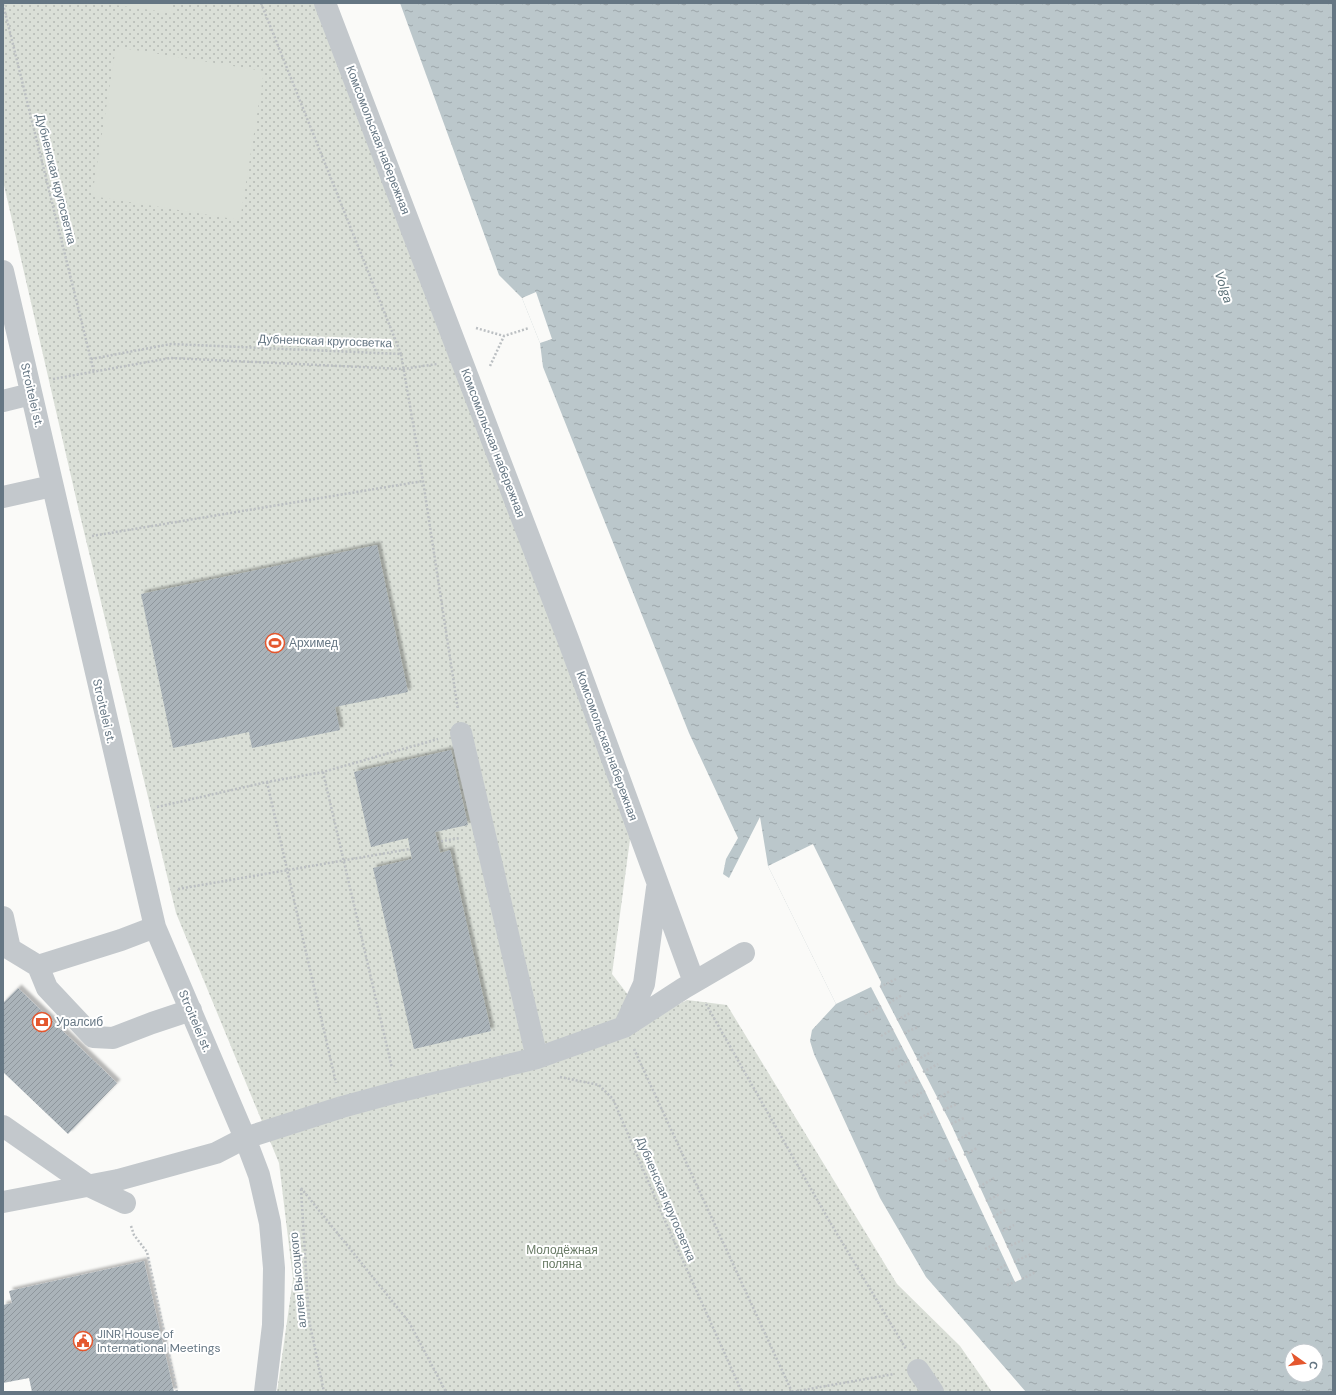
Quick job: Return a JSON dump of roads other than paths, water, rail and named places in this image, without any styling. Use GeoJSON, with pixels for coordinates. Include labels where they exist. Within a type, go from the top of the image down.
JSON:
{"type":"FeatureCollection","features":[{"type":"Feature","properties":{"kind":"street","name":"Комсомольская набережная"},"geometry":{"type":"LineString","coordinates":[[325,3],[568,639],[694,982]]}},
{"type":"Feature","properties":{"kind":"street","name":"Stroitelei st."},"geometry":{"type":"LineString","coordinates":[[3,270],[8,316],[31,394],[155,927],[245,1138],[259,1175],[264,1195],[270,1223],[274,1268],[273,1325],[265,1392]]}},
{"type":"Feature","properties":{"kind":"street"},"geometry":{"type":"LineString","coordinates":[[3,401],[31,394]]}},
{"type":"Feature","properties":{"kind":"street"},"geometry":{"type":"LineString","coordinates":[[3,497],[52,486]]}},
{"type":"Feature","properties":{"kind":"street"},"geometry":{"type":"LineString","coordinates":[[461,733],[537,1058]]}},
{"type":"Feature","properties":{"kind":"street"},"geometry":{"type":"LineString","coordinates":[[624,1028],[644,984],[657,884]]}},
{"type":"Feature","properties":{"kind":"street"},"geometry":{"type":"LineString","coordinates":[[3,917],[10,949],[38,966],[47,988],[93,1037],[113,1038],[191,1010]]}},
{"type":"Feature","properties":{"kind":"street"},"geometry":{"type":"LineString","coordinates":[[38,966],[120,940],[155,927]]}},
{"type":"Feature","properties":{"kind":"street"},"geometry":{"type":"LineString","coordinates":[[3,1202],[118,1180],[216,1153],[245,1138],[342,1107],[537,1058],[624,1028],[694,982],[744,953]]}},
{"type":"Feature","properties":{"kind":"street"},"geometry":{"type":"LineString","coordinates":[[3,1126],[89,1186],[125,1203]]}},
{"type":"Feature","properties":{"kind":"street"},"geometry":{"type":"LineString","coordinates":[[918,1370],[933,1392]]}},
{"type":"Feature","properties":{"kind":"water","name":"Volga"},"geometry":{"type":"Polygon","coordinates":[[[400,3],[1333,3],[1333,1392],[1026,1392],[926,1277],[880,1198],[814,1054],[810,1041],[812,1030],[836,1004],[768,866],[760,817],[729,878],[723,874],[726,859],[738,838],[689,733],[543,367],[540,343],[522,298],[499,275],[400,3]]]}},
{"type":"Feature","properties":{"kind":"place","name":"Архимед"},"geometry":{"type":"Point","coordinates":[275,643]}},
{"type":"Feature","properties":{"kind":"place","name":"Уралсиб"},"geometry":{"type":"Point","coordinates":[42,1022]}},
{"type":"Feature","properties":{"kind":"place","name":"JINR House of International Meetings"},"geometry":{"type":"Point","coordinates":[83,1341]}},
{"type":"Feature","properties":{"kind":"park label","name":"Молодёжная поляна"},"geometry":{"type":"Point","coordinates":[562,1257]}}]}
